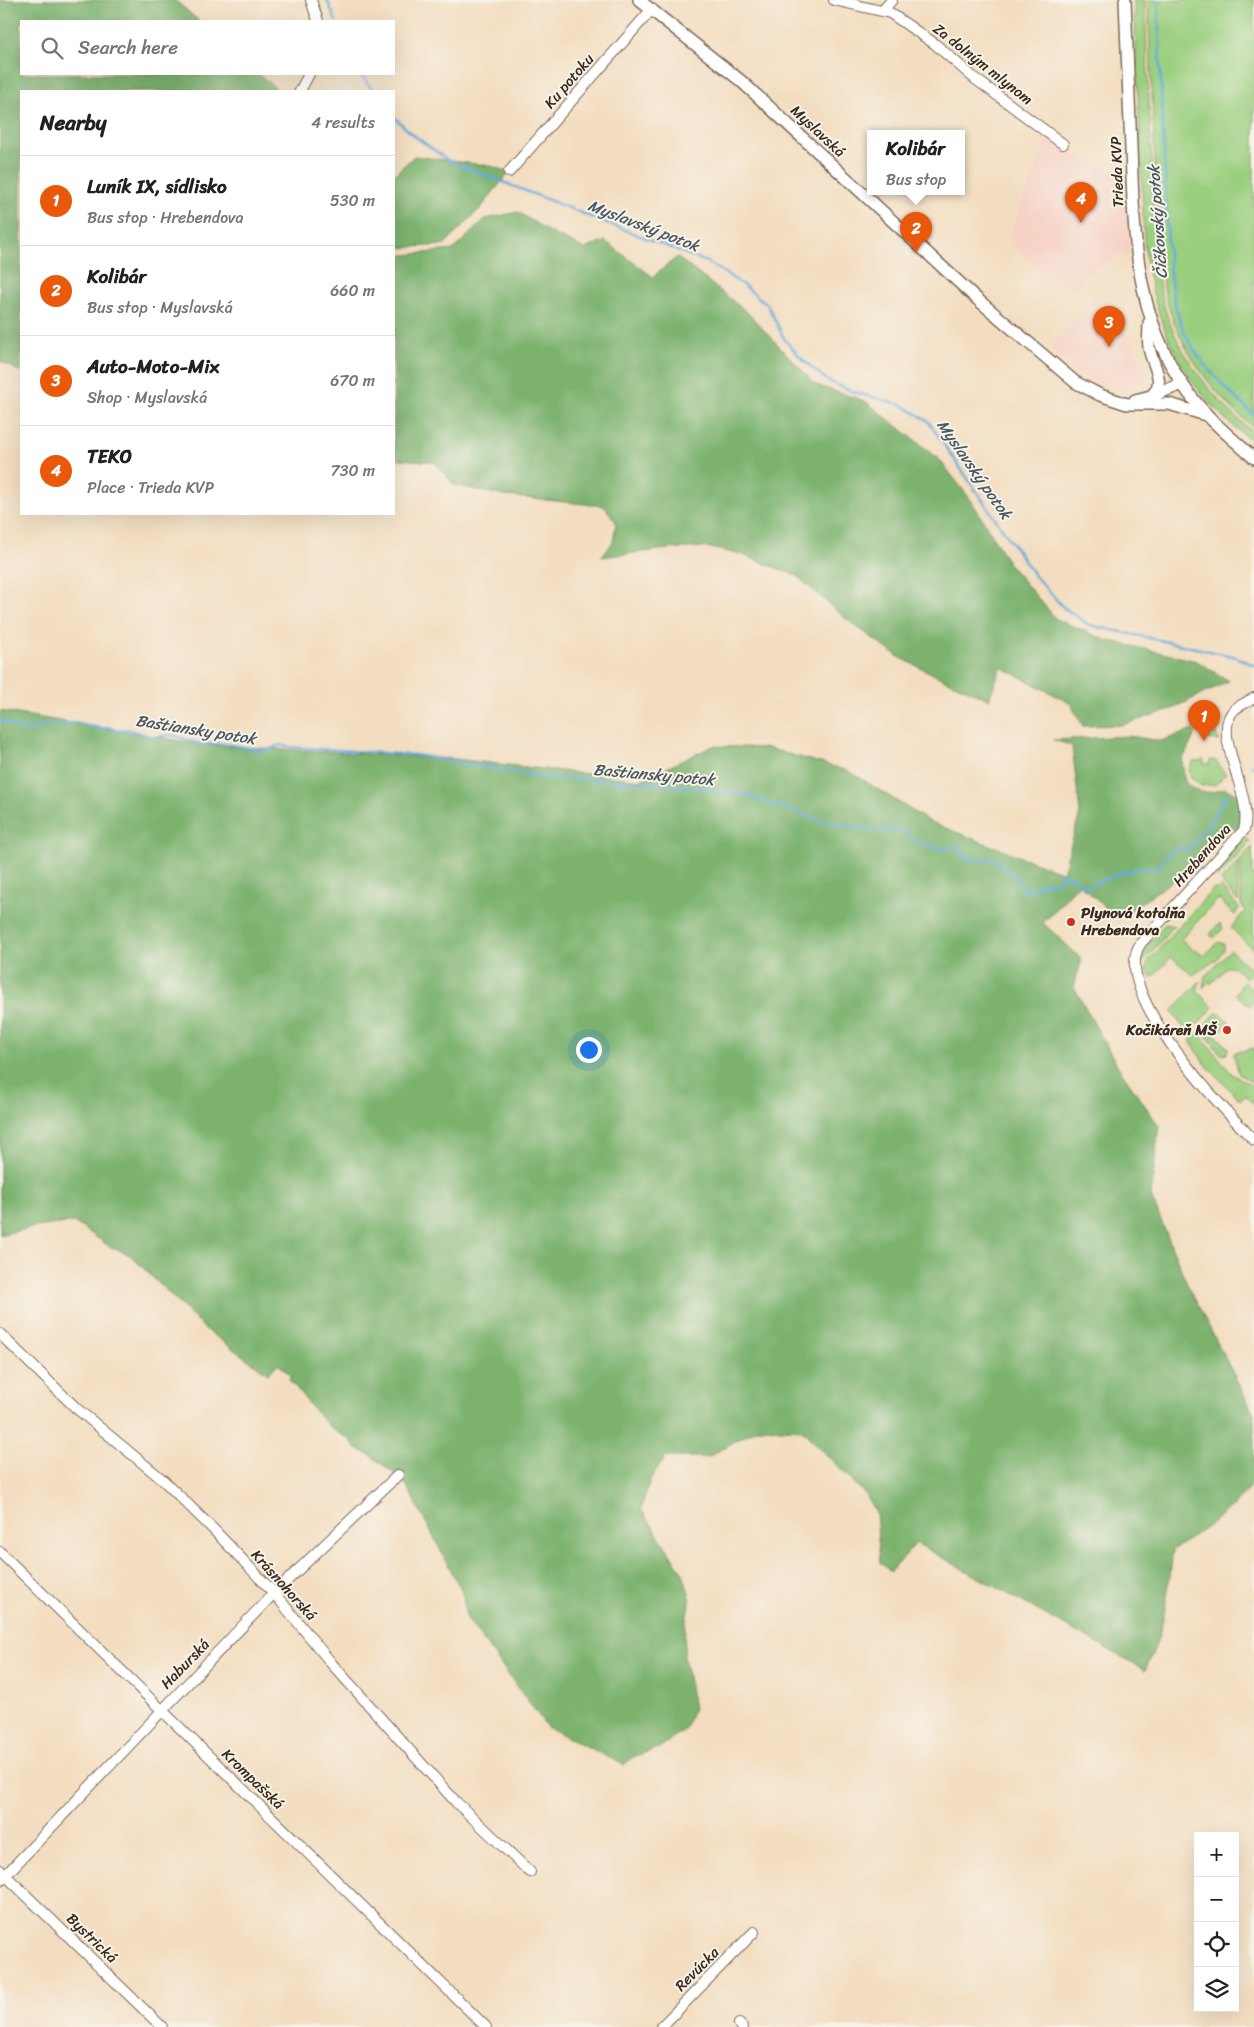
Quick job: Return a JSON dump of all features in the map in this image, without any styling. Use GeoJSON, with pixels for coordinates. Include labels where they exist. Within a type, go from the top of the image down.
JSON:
{"type":"FeatureCollection","features":[{"type":"Feature","properties":{"kind":"street"},"geometry":{"type":"LineString","coordinates":[[310,0],[318,20]]}},
{"type":"Feature","properties":{"kind":"street","name":"Myslavská"},"geometry":{"type":"LineString","coordinates":[[639,0],[759,96],[903,232],[1043,357],[1075,382],[1113,399],[1134,405],[1169,404],[1206,415],[1254,458]]}},
{"type":"Feature","properties":{"kind":"street","name":"Za dolným mlynom"},"geometry":{"type":"LineString","coordinates":[[834,0],[849,5],[883,10],[930,40],[974,78],[1063,144]]}},
{"type":"Feature","properties":{"kind":"street"},"geometry":{"type":"LineString","coordinates":[[883,10],[892,0]]}},
{"type":"Feature","properties":{"kind":"street","name":"Trieda KVP"},"geometry":{"type":"LineString","coordinates":[[1125,0],[1135,242],[1142,290],[1158,339],[1182,384],[1206,415]]}},
{"type":"Feature","properties":{"kind":"street","name":"Ku potoku"},"geometry":{"type":"LineString","coordinates":[[509,172],[652,9]]}},
{"type":"Feature","properties":{"kind":"street"},"geometry":{"type":"LineString","coordinates":[[301,90],[308,75]]}},
{"type":"Feature","properties":{"kind":"street"},"geometry":{"type":"LineString","coordinates":[[1148,311],[1149,346],[1159,380],[1157,389],[1151,396]]}},
{"type":"Feature","properties":{"kind":"street","name":"Myslavská"},"geometry":{"type":"LineString","coordinates":[[1113,399],[1132,400],[1151,396],[1182,384]]}},
{"type":"Feature","properties":{"kind":"street"},"geometry":{"type":"LineString","coordinates":[[1224,432],[1254,463]]}},
{"type":"Feature","properties":{"kind":"street","name":"Hrebendova"},"geometry":{"type":"LineString","coordinates":[[1254,698],[1233,710],[1226,730],[1245,797],[1246,819],[1242,834],[1141,943],[1136,951],[1135,965],[1141,992],[1184,1063],[1201,1084],[1254,1140]]}},
{"type":"Feature","properties":{"kind":"street"},"geometry":{"type":"LineString","coordinates":[[1245,797],[1254,808]]}},
{"type":"Feature","properties":{"kind":"street"},"geometry":{"type":"LineString","coordinates":[[1242,834],[1254,834]]}},
{"type":"Feature","properties":{"kind":"street","name":"Krásnohorská"},"geometry":{"type":"LineString","coordinates":[[0,1334],[76,1408],[163,1480],[274,1593],[332,1664],[456,1802],[530,1872]]}},
{"type":"Feature","properties":{"kind":"street","name":"Haburská"},"geometry":{"type":"LineString","coordinates":[[2,1875],[274,1593],[398,1475]]}},
{"type":"Feature","properties":{"kind":"street","name":"Krompašská"},"geometry":{"type":"LineString","coordinates":[[0,1552],[486,2027]]}},
{"type":"Feature","properties":{"kind":"street","name":"Bystrická"},"geometry":{"type":"LineString","coordinates":[[2,1875],[162,2027]]}},
{"type":"Feature","properties":{"kind":"street","name":"Revúcka"},"geometry":{"type":"LineString","coordinates":[[661,2027],[754,1932]]}},
{"type":"Feature","properties":{"kind":"shaded area"},"geometry":{"type":"Polygon","coordinates":[[[1050,134],[1074,154],[1109,170],[1117,177],[1121,190],[1132,190],[1136,252],[1119,255],[1086,275],[1077,291],[1032,265],[1008,238],[1050,134]]]}},
{"type":"Feature","properties":{"kind":"shaded area"},"geometry":{"type":"Polygon","coordinates":[[[1106,292],[1147,372],[1134,389],[1119,391],[1105,383],[1102,389],[1076,373],[1061,356],[1049,350],[1094,298],[1097,300],[1106,292]]]}},
{"type":"Feature","properties":{"kind":"green space"},"geometry":{"type":"Polygon","coordinates":[[[0,0],[175,0],[198,20],[20,20],[20,75],[260,75],[278,90],[20,90],[20,371],[0,361],[0,0]]]}},
{"type":"Feature","properties":{"kind":"green space"},"geometry":{"type":"Polygon","coordinates":[[[1134,0],[1145,0],[1157,270],[1163,302],[1175,335],[1193,367],[1227,408],[1254,433],[1254,443],[1217,411],[1193,382],[1171,344],[1150,282],[1144,239],[1134,0]]]}},
{"type":"Feature","properties":{"kind":"green space"},"geometry":{"type":"Polygon","coordinates":[[[1148,0],[1254,0],[1254,428],[1216,391],[1196,364],[1172,317],[1163,286],[1158,237],[1148,0]]]}},
{"type":"Feature","properties":{"kind":"green space"},"geometry":{"type":"Polygon","coordinates":[[[414,156],[491,166],[509,172],[480,209],[444,245],[395,248],[395,174],[414,156]]]}},
{"type":"Feature","properties":{"kind":"green space"},"geometry":{"type":"Polygon","coordinates":[[[518,212],[551,233],[585,249],[605,241],[653,277],[677,257],[747,312],[816,385],[865,401],[939,459],[971,500],[1009,564],[1056,619],[1106,640],[1197,661],[1229,681],[1172,709],[1122,725],[1083,726],[1070,703],[1001,667],[989,699],[897,656],[845,618],[797,576],[743,555],[706,547],[667,549],[601,557],[613,542],[616,522],[604,506],[505,496],[454,485],[435,462],[398,459],[395,460],[395,256],[453,250],[485,219],[518,212]]]}},
{"type":"Feature","properties":{"kind":"green space"},"geometry":{"type":"Polygon","coordinates":[[[0,711],[205,745],[455,759],[641,780],[713,746],[767,748],[849,771],[930,822],[1063,873],[1080,813],[1072,746],[1054,740],[1129,736],[1161,741],[1193,730],[1195,734],[1182,761],[1185,781],[1198,791],[1213,792],[1224,788],[1245,797],[1242,835],[1233,828],[1222,830],[1194,866],[1142,902],[1130,914],[1118,919],[1079,884],[1043,923],[1082,959],[1074,987],[1117,1065],[1159,1126],[1151,1196],[1187,1284],[1254,1414],[1254,1478],[1249,1488],[1219,1518],[1173,1550],[1161,1626],[1152,1656],[1145,1670],[916,1543],[891,1572],[880,1563],[876,1513],[864,1493],[802,1430],[758,1428],[708,1457],[666,1457],[650,1480],[641,1509],[683,1573],[690,1597],[685,1627],[684,1657],[694,1708],[684,1730],[659,1748],[633,1757],[624,1765],[547,1727],[466,1617],[462,1591],[404,1481],[370,1455],[357,1449],[349,1438],[332,1429],[289,1380],[292,1376],[278,1364],[268,1374],[204,1328],[130,1255],[109,1246],[74,1222],[35,1227],[0,1235],[0,711]]]}},
{"type":"Feature","properties":{"kind":"green space"},"geometry":{"type":"Polygon","coordinates":[[[1211,726],[1220,741],[1203,738],[1207,728],[1211,726]]]}},
{"type":"Feature","properties":{"kind":"green space"},"geometry":{"type":"Polygon","coordinates":[[[1204,760],[1204,764],[1210,764],[1210,760],[1215,760],[1226,774],[1215,785],[1201,786],[1191,778],[1189,770],[1193,761],[1204,760]]]}},
{"type":"Feature","properties":{"kind":"green space"},"geometry":{"type":"Polygon","coordinates":[[[1247,839],[1250,841],[1248,844],[1218,878],[1217,867],[1238,844],[1247,839]]]}},
{"type":"Feature","properties":{"kind":"green space"},"geometry":{"type":"Polygon","coordinates":[[[1252,847],[1253,868],[1251,871],[1254,876],[1253,950],[1231,928],[1245,911],[1241,904],[1240,860],[1252,847]]]}},
{"type":"Feature","properties":{"kind":"green space"},"geometry":{"type":"Polygon","coordinates":[[[1238,862],[1238,902],[1221,881],[1238,862]]]}},
{"type":"Feature","properties":{"kind":"green space"},"geometry":{"type":"Polygon","coordinates":[[[1221,886],[1239,908],[1235,915],[1218,899],[1181,939],[1194,951],[1196,949],[1204,956],[1218,942],[1224,944],[1224,950],[1216,960],[1193,975],[1171,957],[1151,979],[1146,967],[1149,960],[1214,888],[1217,890],[1221,886]]]}},
{"type":"Feature","properties":{"kind":"green space"},"geometry":{"type":"Polygon","coordinates":[[[1220,923],[1223,929],[1215,937],[1212,937],[1210,934],[1220,923]]]}},
{"type":"Feature","properties":{"kind":"green space"},"geometry":{"type":"Polygon","coordinates":[[[1165,924],[1174,926],[1142,963],[1139,963],[1141,952],[1165,924]]]}},
{"type":"Feature","properties":{"kind":"green space"},"geometry":{"type":"Polygon","coordinates":[[[1230,950],[1253,971],[1246,978],[1232,966],[1227,967],[1211,984],[1209,981],[1203,988],[1205,976],[1230,950]]]}},
{"type":"Feature","properties":{"kind":"green space"},"geometry":{"type":"Polygon","coordinates":[[[1200,981],[1197,991],[1213,1007],[1188,1035],[1172,1011],[1200,981]]]}},
{"type":"Feature","properties":{"kind":"green space"},"geometry":{"type":"Polygon","coordinates":[[[1244,982],[1254,991],[1254,1001],[1250,1006],[1235,994],[1244,982]]]}},
{"type":"Feature","properties":{"kind":"green space"},"geometry":{"type":"Polygon","coordinates":[[[1217,1012],[1229,1021],[1221,1031],[1215,1028],[1203,1031],[1202,1027],[1217,1012]]]}},
{"type":"Feature","properties":{"kind":"green space"},"geometry":{"type":"Polygon","coordinates":[[[1198,1032],[1231,1073],[1254,1087],[1254,1104],[1245,1095],[1240,1100],[1206,1065],[1190,1041],[1198,1032]]]}},
{"type":"Feature","properties":{"kind":"green space"},"geometry":{"type":"Polygon","coordinates":[[[1208,1035],[1217,1036],[1228,1048],[1227,1053],[1222,1055],[1207,1037],[1208,1035]]]}},
{"type":"Feature","properties":{"kind":"green space"},"geometry":{"type":"Polygon","coordinates":[[[1254,1048],[1254,1083],[1239,1074],[1234,1053],[1254,1048]]]}},
{"type":"Feature","properties":{"kind":"waterway","name":"Myslavský potok"},"geometry":{"type":"LineString","coordinates":[[327,0],[336,20]]}},
{"type":"Feature","properties":{"kind":"waterway","name":"Čičkovský potok"},"geometry":{"type":"LineString","coordinates":[[1158,0],[1169,264],[1174,299],[1178,316],[1190,344],[1224,387],[1254,415]]}},
{"type":"Feature","properties":{"kind":"waterway","name":"Myslavský potok"},"geometry":{"type":"LineString","coordinates":[[362,75],[372,90]]}},
{"type":"Feature","properties":{"kind":"waterway","name":"Myslavský potok"},"geometry":{"type":"LineString","coordinates":[[395,118],[412,134],[449,161],[709,263],[743,285],[767,304],[785,340],[803,360],[828,381],[854,392],[902,405],[928,421],[1034,575],[1063,607],[1089,625],[1233,656],[1254,665]]}},
{"type":"Feature","properties":{"kind":"waterway","name":"Baštiansky potok"},"geometry":{"type":"LineString","coordinates":[[0,720],[26,731],[51,723],[61,725],[76,722],[100,729],[108,727],[118,731],[127,729],[153,737],[172,735],[201,744],[225,744],[265,751],[280,745],[415,755],[551,778],[640,782],[737,792],[825,822],[871,830],[904,831],[916,841],[930,847],[960,846],[966,859],[991,859],[1000,862],[1001,867],[1016,877],[1024,892],[1047,882],[1057,883],[1062,874],[1076,879],[1086,888],[1104,879],[1130,870],[1159,868],[1164,858],[1179,848],[1188,850],[1208,825],[1227,794]]}},
{"type":"Feature","properties":{"kind":"place","name":"TEKO"},"geometry":{"type":"Point","coordinates":[1081,223]}},
{"type":"Feature","properties":{"kind":"place","name":"Kolibár"},"geometry":{"type":"Point","coordinates":[916,253]}},
{"type":"Feature","properties":{"kind":"place","name":"Auto-Moto-Mix"},"geometry":{"type":"Point","coordinates":[1109,347]}},
{"type":"Feature","properties":{"kind":"place","name":"Luník IX, sídlisko"},"geometry":{"type":"Point","coordinates":[1204,741]}},
{"type":"Feature","properties":{"kind":"place","name":"Plynová kotolňa Hrebendova"},"geometry":{"type":"Point","coordinates":[1071,922]}},
{"type":"Feature","properties":{"kind":"place","name":"Kočikáreň MŠ"},"geometry":{"type":"Point","coordinates":[1227,1030]}}]}
